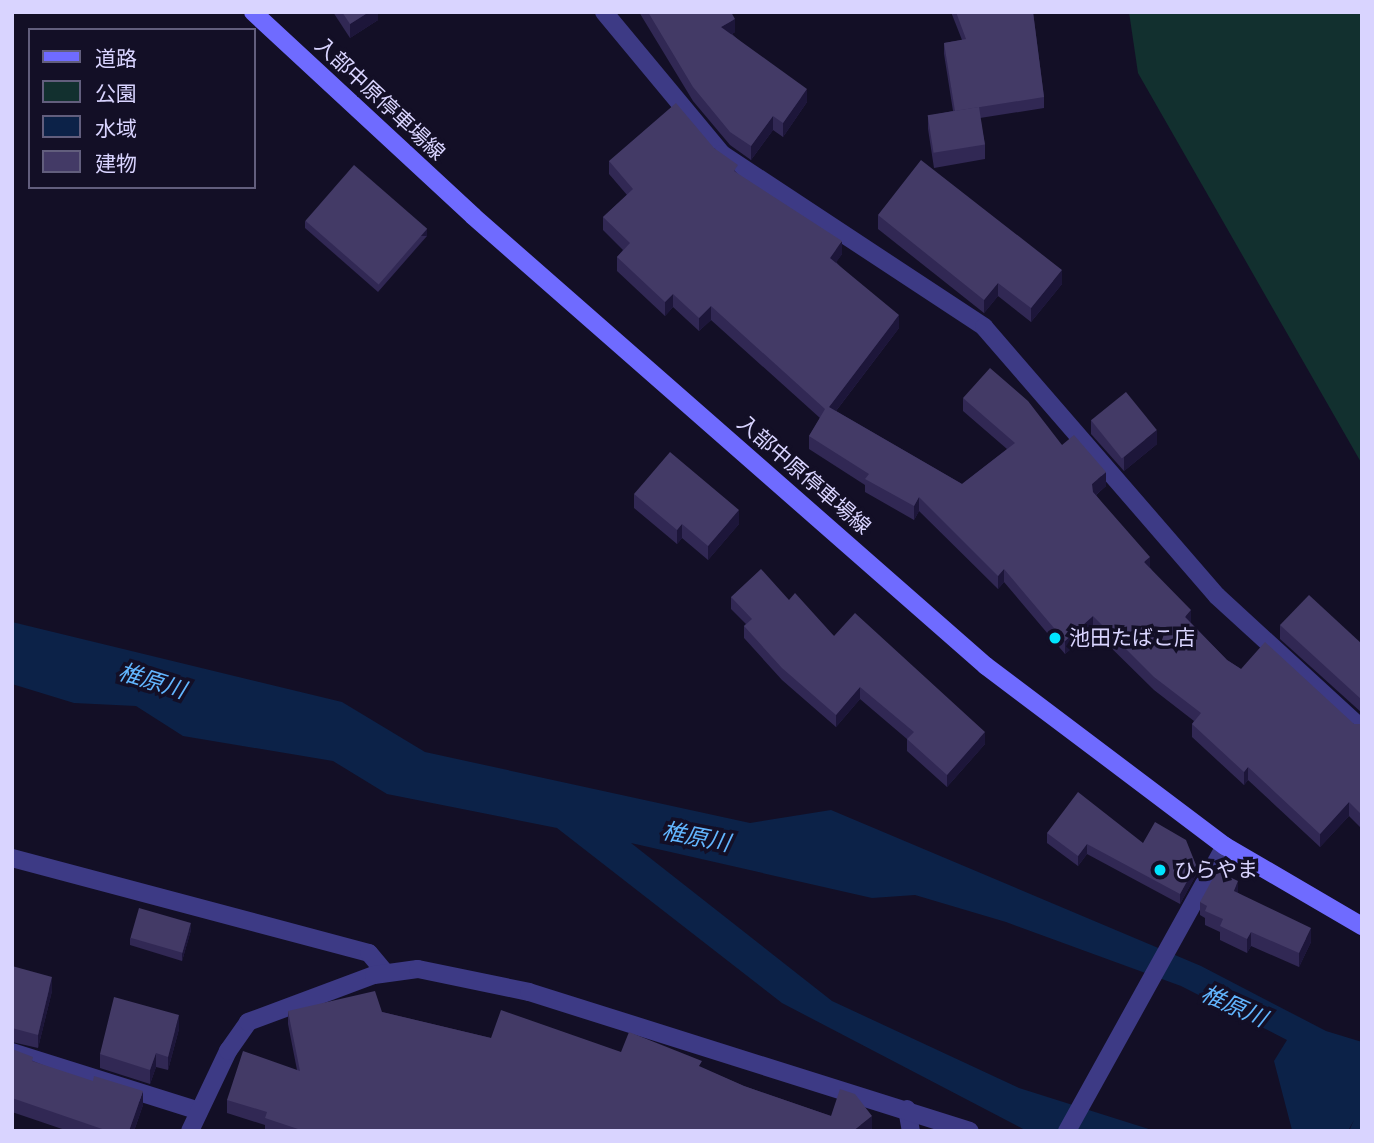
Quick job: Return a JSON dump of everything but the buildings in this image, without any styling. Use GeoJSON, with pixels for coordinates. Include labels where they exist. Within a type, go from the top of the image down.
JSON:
{"type":"FeatureCollection","features":[{"type":"Feature","properties":{"kind":"main road","name":"入部中原停車場線"},"geometry":{"type":"LineString","coordinates":[[253,12],[473,216],[986,666],[1225,846],[1362,926]]}},
{"type":"Feature","properties":{"kind":"street"},"geometry":{"type":"LineString","coordinates":[[604,12],[722,154],[984,327],[1217,596],[1362,729]]}},
{"type":"Feature","properties":{"kind":"street"},"geometry":{"type":"LineString","coordinates":[[1067,1131],[1187,908],[1225,846]]}},
{"type":"Feature","properties":{"kind":"street"},"geometry":{"type":"LineString","coordinates":[[12,858],[369,953],[386,973]]}},
{"type":"Feature","properties":{"kind":"street"},"geometry":{"type":"LineString","coordinates":[[190,1131],[248,1022],[386,973],[418,969],[529,992],[808,1083],[907,1109],[970,1131]]}},
{"type":"Feature","properties":{"kind":"street"},"geometry":{"type":"LineString","coordinates":[[12,1052],[199,1111]]}},
{"type":"Feature","properties":{"kind":"street"},"geometry":{"type":"LineString","coordinates":[[907,1109],[911,1131]]}},
{"type":"Feature","properties":{"kind":"green space"},"geometry":{"type":"Polygon","coordinates":[[[1129,12],[1362,12],[1362,464],[1138,73],[1129,12]]]}},
{"type":"Feature","properties":{"kind":"water","name":"椎原川"},"geometry":{"type":"Polygon","coordinates":[[[12,622],[342,702],[425,752],[750,823],[831,810],[1201,966],[1326,1031],[1362,1042],[1362,1131],[1349,1131],[1354,1120],[1348,1131],[1292,1130],[1274,1061],[1287,1040],[1181,986],[1006,922],[915,895],[872,898],[631,843],[832,1001],[1019,1088],[1155,1131],[1027,1131],[782,1003],[557,828],[387,794],[333,761],[183,736],[136,706],[74,703],[12,684],[12,622]]]}},
{"type":"Feature","properties":{"kind":"place","name":"池田たばこ店"},"geometry":{"type":"Point","coordinates":[1055,638]}},
{"type":"Feature","properties":{"kind":"place","name":"ひらやま"},"geometry":{"type":"Point","coordinates":[1160,870]}}]}
